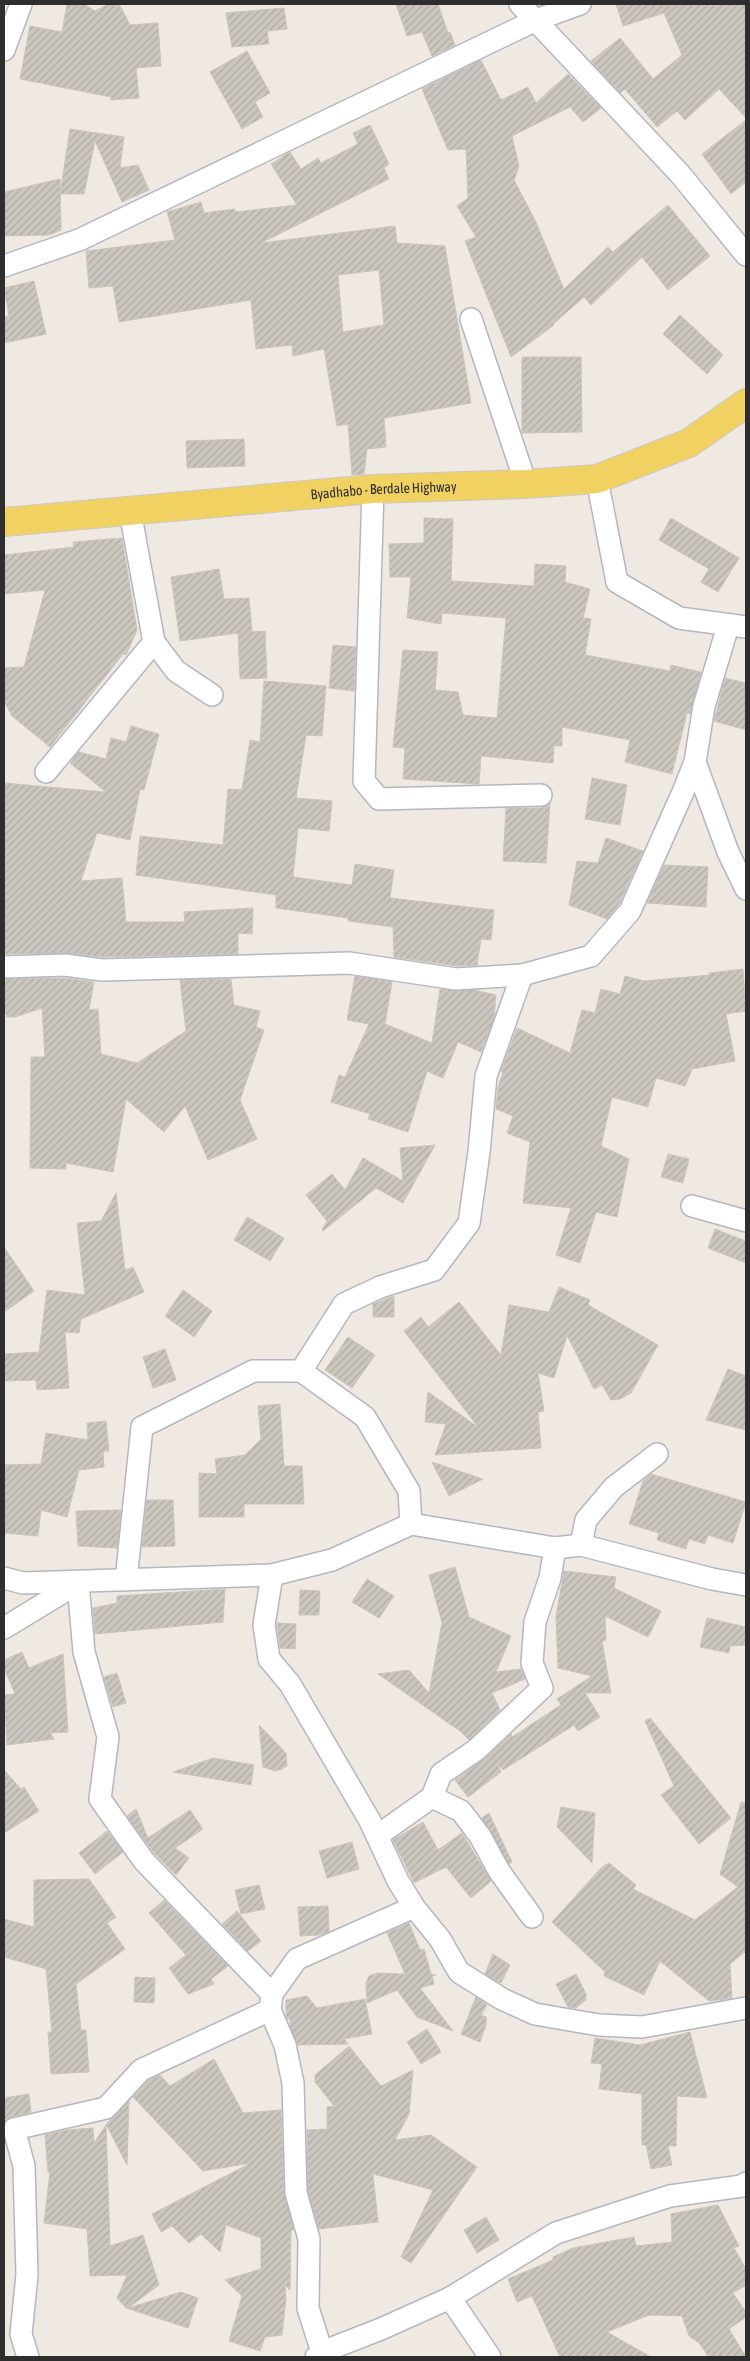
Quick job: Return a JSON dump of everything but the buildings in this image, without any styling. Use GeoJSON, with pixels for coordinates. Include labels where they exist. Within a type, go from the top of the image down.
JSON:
{"type":"FeatureCollection","features":[{"type":"Feature","properties":{"kind":"main road","name":"Byadhabo - Berdale Highway"},"geometry":{"type":"LineString","coordinates":[[4,522],[373,489],[526,484],[597,479],[689,443],[746,403]]}},
{"type":"Feature","properties":{"kind":"street"},"geometry":{"type":"LineString","coordinates":[[4,50],[21,4]]}},
{"type":"Feature","properties":{"kind":"street"},"geometry":{"type":"LineString","coordinates":[[520,4],[680,174],[746,255]]}},
{"type":"Feature","properties":{"kind":"street"},"geometry":{"type":"LineString","coordinates":[[4,266],[79,240],[536,20],[580,4]]}},
{"type":"Feature","properties":{"kind":"street"},"geometry":{"type":"LineString","coordinates":[[471,319],[526,484]]}},
{"type":"Feature","properties":{"kind":"street"},"geometry":{"type":"LineString","coordinates":[[4,967],[65,965],[102,970],[160,966],[349,963],[456,979],[522,975],[591,956],[630,912],[695,762],[704,706],[737,626],[679,618],[616,582],[597,479]]}},
{"type":"Feature","properties":{"kind":"street"},"geometry":{"type":"LineString","coordinates":[[373,489],[364,781],[379,799],[540,795]]}},
{"type":"Feature","properties":{"kind":"street"},"geometry":{"type":"LineString","coordinates":[[130,511],[154,642],[176,671],[212,695]]}},
{"type":"Feature","properties":{"kind":"street"},"geometry":{"type":"LineString","coordinates":[[46,772],[154,642]]}},
{"type":"Feature","properties":{"kind":"street"},"geometry":{"type":"LineString","coordinates":[[695,762],[728,852],[746,889]]}},
{"type":"Feature","properties":{"kind":"street"},"geometry":{"type":"LineString","coordinates":[[301,1371],[344,1304],[380,1287],[434,1270],[468,1223],[479,1152],[486,1076],[522,975]]}},
{"type":"Feature","properties":{"kind":"street"},"geometry":{"type":"LineString","coordinates":[[692,1206],[746,1221]]}},
{"type":"Feature","properties":{"kind":"street"},"geometry":{"type":"LineString","coordinates":[[126,1580],[142,1427],[253,1371],[301,1371],[365,1417],[409,1490],[411,1524]]}},
{"type":"Feature","properties":{"kind":"street"},"geometry":{"type":"LineString","coordinates":[[581,1545],[586,1520],[614,1487],[657,1454]]}},
{"type":"Feature","properties":{"kind":"street"},"geometry":{"type":"LineString","coordinates":[[4,1578],[24,1583],[78,1583],[272,1575],[332,1560],[411,1524],[555,1548],[581,1545],[712,1579],[746,1585]]}},
{"type":"Feature","properties":{"kind":"street"},"geometry":{"type":"LineString","coordinates":[[377,1836],[432,1797],[441,1774],[476,1750],[542,1688],[532,1663],[535,1630],[550,1578],[555,1548]]}},
{"type":"Feature","properties":{"kind":"street"},"geometry":{"type":"LineString","coordinates":[[272,1575],[264,1625],[269,1659],[290,1684],[377,1836],[398,1881],[414,1907],[440,1939],[459,1972],[502,1999],[535,2014],[599,2025],[642,2027],[746,2008]]}},
{"type":"Feature","properties":{"kind":"street"},"geometry":{"type":"LineString","coordinates":[[4,1628],[78,1583]]}},
{"type":"Feature","properties":{"kind":"street"},"geometry":{"type":"LineString","coordinates":[[78,1583],[84,1652],[108,1737],[100,1799],[144,1861],[271,2002],[293,2083],[296,2193],[309,2239],[308,2308],[319,2354],[450,2298],[556,2233],[670,2196],[745,2188]]}},
{"type":"Feature","properties":{"kind":"street"},"geometry":{"type":"LineString","coordinates":[[432,1797],[461,1811],[480,1836],[500,1871],[532,1917]]}},
{"type":"Feature","properties":{"kind":"street"},"geometry":{"type":"LineString","coordinates":[[28,2357],[22,2334],[27,2275],[24,2166],[9,2130],[106,2108],[141,2070],[271,2002],[297,1959],[414,1907]]}},
{"type":"Feature","properties":{"kind":"street"},"geometry":{"type":"LineString","coordinates":[[450,2298],[490,2357]]}}]}
